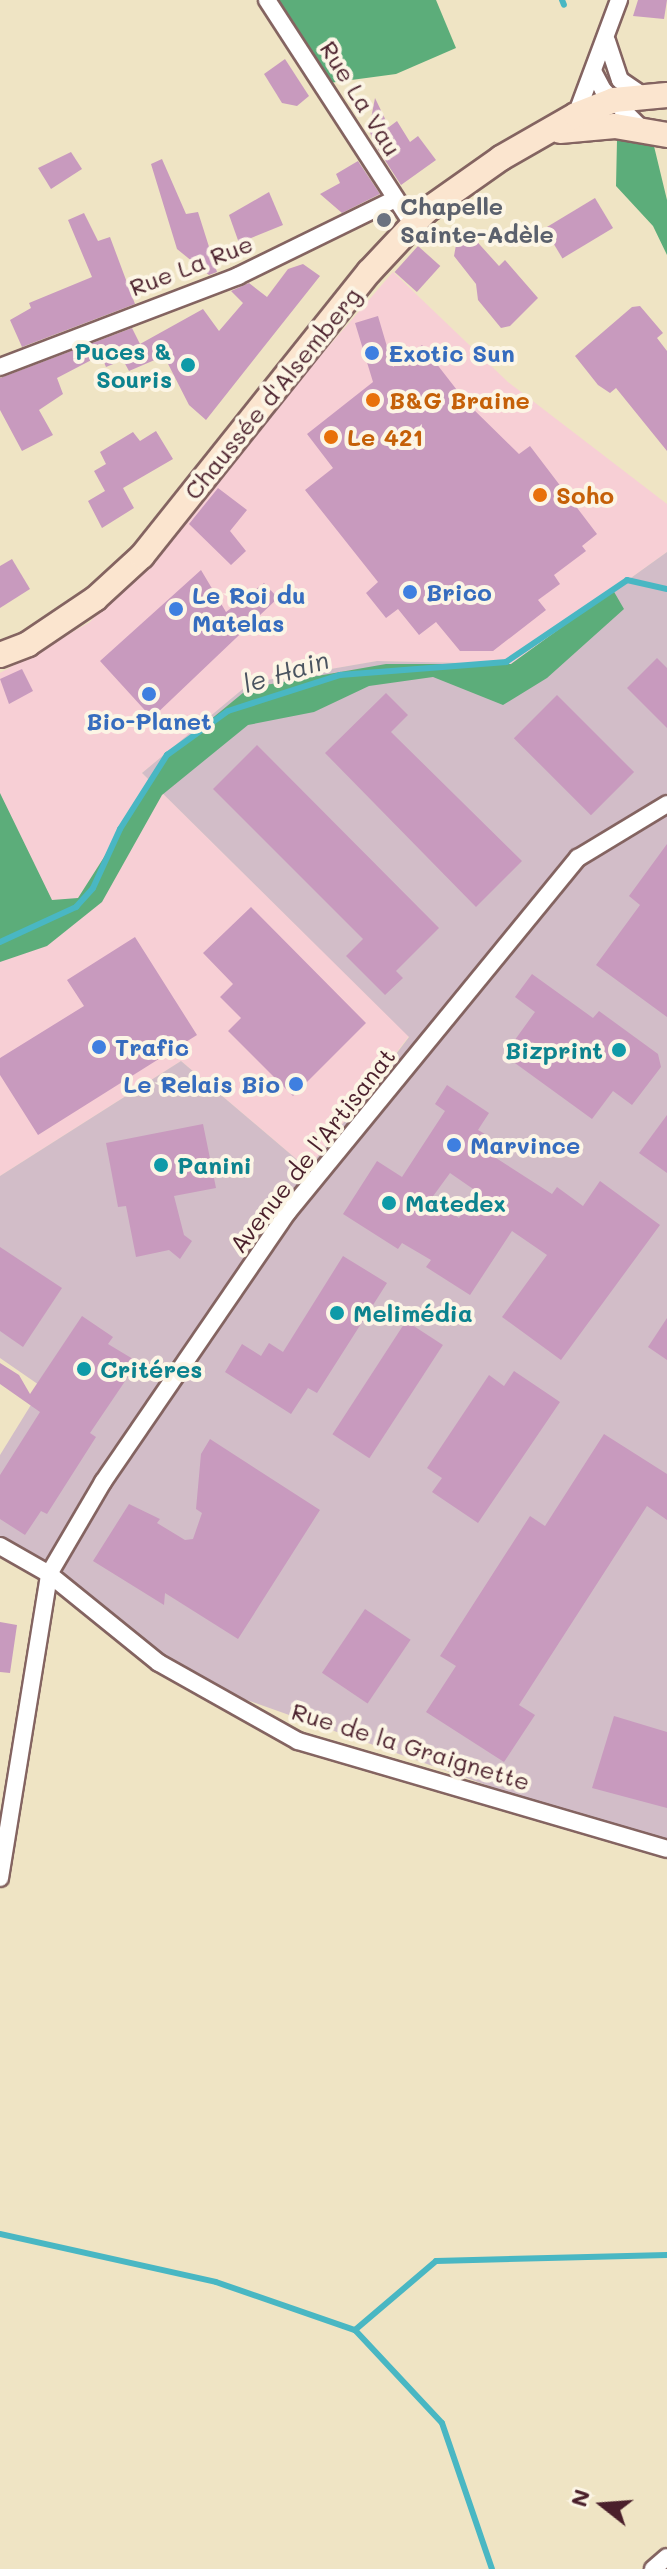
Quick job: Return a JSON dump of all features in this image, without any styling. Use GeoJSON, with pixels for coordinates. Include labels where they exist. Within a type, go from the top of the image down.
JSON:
{"type":"FeatureCollection","features":[{"type":"Feature","properties":{"kind":"main road","name":"Chaussée d'Alsemberg"},"geometry":{"type":"LineString","coordinates":[[0,655],[28,644],[95,599],[142,556],[412,223],[501,158],[576,115],[614,100],[656,96]]}},
{"type":"Feature","properties":{"kind":"main road","name":"Chaussée d'Alsemberg"},"geometry":{"type":"LineString","coordinates":[[546,133],[582,127],[655,133]]}},
{"type":"Feature","properties":{"kind":"street","name":"Rue La Vau"},"geometry":{"type":"LineString","coordinates":[[267,0],[344,111],[412,223]]}},
{"type":"Feature","properties":{"kind":"street"},"geometry":{"type":"LineString","coordinates":[[576,115],[619,0]]}},
{"type":"Feature","properties":{"kind":"street"},"geometry":{"type":"LineString","coordinates":[[606,39],[620,80],[656,96]]}},
{"type":"Feature","properties":{"kind":"street"},"geometry":{"type":"LineString","coordinates":[[594,73],[614,100],[655,133]]}},
{"type":"Feature","properties":{"kind":"street","name":"Rue La Rue"},"geometry":{"type":"LineString","coordinates":[[0,367],[238,276],[395,199]]}},
{"type":"Feature","properties":{"kind":"street","name":"Avenue de l'Artisanat"},"geometry":{"type":"LineString","coordinates":[[49,1574],[103,1482],[288,1212],[578,858],[667,804]]}},
{"type":"Feature","properties":{"kind":"street","name":"Rue de la Graignette"},"geometry":{"type":"LineString","coordinates":[[0,1546],[49,1574],[159,1663],[298,1741],[667,1849]]}},
{"type":"Feature","properties":{"kind":"street"},"geometry":{"type":"LineString","coordinates":[[0,1878],[49,1574]]}},
{"type":"Feature","properties":{"kind":"street"},"geometry":{"type":"LineString","coordinates":[[653,2569],[667,2557]]}},
{"type":"Feature","properties":{"kind":"shaded area"},"geometry":{"type":"Polygon","coordinates":[[[393,272],[508,382],[667,504],[667,552],[511,664],[377,661],[250,683],[142,773],[409,1036],[308,1169],[181,1061],[0,1176],[0,673],[90,622],[393,272]]]}},
{"type":"Feature","properties":{"kind":"shaded area"},"geometry":{"type":"Polygon","coordinates":[[[667,552],[667,1840],[520,1797],[213,1688],[0,1544],[0,1455],[42,1387],[0,1358],[0,1176],[181,1061],[308,1169],[409,1037],[142,773],[250,683],[377,661],[511,664],[667,552]]]}},
{"type":"Feature","properties":{"kind":"green space"},"geometry":{"type":"Polygon","coordinates":[[[266,0],[436,0],[456,48],[396,74],[329,83],[266,0]]]}},
{"type":"Feature","properties":{"kind":"green space"},"geometry":{"type":"Polygon","coordinates":[[[617,140],[653,142],[667,200],[667,255],[653,226],[616,186],[617,140]]]}},
{"type":"Feature","properties":{"kind":"green space"},"geometry":{"type":"Polygon","coordinates":[[[613,590],[624,609],[547,678],[503,705],[433,677],[369,686],[314,712],[248,725],[162,795],[102,902],[47,946],[0,962],[0,793],[52,900],[78,898],[171,752],[249,688],[386,664],[511,664],[613,590]]]}},
{"type":"Feature","properties":{"kind":"building"},"geometry":{"type":"Polygon","coordinates":[[[638,0],[667,0],[664,19],[633,16],[638,0]]]}},
{"type":"Feature","properties":{"kind":"building"},"geometry":{"type":"Polygon","coordinates":[[[285,59],[309,96],[297,106],[282,103],[264,74],[285,59]]]}},
{"type":"Feature","properties":{"kind":"building"},"geometry":{"type":"Polygon","coordinates":[[[375,98],[389,127],[397,121],[410,142],[418,136],[436,160],[401,185],[373,142],[369,129],[375,98]]]}},
{"type":"Feature","properties":{"kind":"building"},"geometry":{"type":"Polygon","coordinates":[[[71,152],[82,169],[51,189],[38,168],[71,152]]]}},
{"type":"Feature","properties":{"kind":"building"},"geometry":{"type":"Polygon","coordinates":[[[162,159],[186,214],[198,212],[217,272],[209,275],[177,249],[151,164],[162,159]]]}},
{"type":"Feature","properties":{"kind":"building"},"geometry":{"type":"Polygon","coordinates":[[[358,161],[380,194],[342,213],[320,194],[340,183],[336,174],[358,161]]]}},
{"type":"Feature","properties":{"kind":"building"},"geometry":{"type":"Polygon","coordinates":[[[269,192],[283,225],[239,243],[229,215],[269,192]]]}},
{"type":"Feature","properties":{"kind":"building"},"geometry":{"type":"Polygon","coordinates":[[[595,198],[613,228],[562,258],[544,228],[595,198]]]}},
{"type":"Feature","properties":{"kind":"building"},"geometry":{"type":"Polygon","coordinates":[[[84,213],[98,241],[110,237],[135,304],[22,347],[10,320],[31,308],[29,303],[92,277],[68,220],[84,213]]]}},
{"type":"Feature","properties":{"kind":"building"},"geometry":{"type":"Polygon","coordinates":[[[458,234],[471,235],[499,266],[505,260],[538,298],[510,326],[501,328],[478,300],[476,284],[454,256],[458,234]]]}},
{"type":"Feature","properties":{"kind":"building"},"geometry":{"type":"Polygon","coordinates":[[[418,246],[440,266],[417,292],[395,272],[418,246]]]}},
{"type":"Feature","properties":{"kind":"building"},"geometry":{"type":"Polygon","coordinates":[[[303,264],[320,276],[206,420],[189,405],[164,356],[129,371],[123,360],[106,367],[101,355],[57,378],[63,394],[39,410],[53,435],[22,451],[0,410],[0,378],[132,328],[140,344],[203,309],[219,331],[243,303],[231,291],[249,283],[267,297],[288,269],[303,264]]]}},
{"type":"Feature","properties":{"kind":"building"},"geometry":{"type":"Polygon","coordinates":[[[640,306],[663,333],[657,338],[667,351],[667,451],[616,388],[610,393],[598,385],[575,356],[632,307],[640,306]]]}},
{"type":"Feature","properties":{"kind":"building"},"geometry":{"type":"Polygon","coordinates":[[[378,316],[393,367],[422,345],[467,403],[519,454],[530,446],[597,534],[582,546],[586,551],[554,575],[560,584],[538,600],[546,610],[493,651],[460,651],[436,622],[419,635],[398,609],[386,618],[366,593],[378,582],[305,490],[333,468],[307,434],[373,382],[355,323],[378,316]]]}},
{"type":"Feature","properties":{"kind":"building"},"geometry":{"type":"Polygon","coordinates":[[[156,431],[173,459],[123,488],[134,508],[102,528],[88,501],[105,491],[94,471],[106,464],[100,452],[133,432],[140,441],[156,431]]]}},
{"type":"Feature","properties":{"kind":"building"},"geometry":{"type":"Polygon","coordinates":[[[218,488],[247,510],[230,531],[246,551],[231,565],[189,524],[218,488]]]}},
{"type":"Feature","properties":{"kind":"building"},"geometry":{"type":"Polygon","coordinates":[[[12,559],[30,589],[0,608],[0,566],[12,559]]]}},
{"type":"Feature","properties":{"kind":"building"},"geometry":{"type":"Polygon","coordinates":[[[201,570],[226,612],[264,583],[278,598],[152,718],[100,661],[201,570]]]}},
{"type":"Feature","properties":{"kind":"building"},"geometry":{"type":"Polygon","coordinates":[[[657,658],[667,668],[667,728],[627,688],[657,658]]]}},
{"type":"Feature","properties":{"kind":"building"},"geometry":{"type":"Polygon","coordinates":[[[22,669],[33,691],[9,704],[0,679],[22,669]]]}},
{"type":"Feature","properties":{"kind":"building"},"geometry":{"type":"Polygon","coordinates":[[[386,693],[408,715],[391,732],[522,861],[476,907],[325,753],[386,693]]]}},
{"type":"Feature","properties":{"kind":"building"},"geometry":{"type":"Polygon","coordinates":[[[557,695],[634,772],[591,815],[514,738],[557,695]]]}},
{"type":"Feature","properties":{"kind":"building"},"geometry":{"type":"Polygon","coordinates":[[[257,745],[439,928],[396,971],[403,978],[385,995],[346,956],[363,939],[213,789],[257,745]]]}},
{"type":"Feature","properties":{"kind":"building"},"geometry":{"type":"Polygon","coordinates":[[[667,844],[667,1017],[596,965],[640,905],[629,896],[667,844]]]}},
{"type":"Feature","properties":{"kind":"building"},"geometry":{"type":"Polygon","coordinates":[[[251,907],[366,1023],[293,1096],[228,1031],[241,1018],[220,997],[233,984],[203,953],[251,907]]]}},
{"type":"Feature","properties":{"kind":"building","name":"Trafic"},"geometry":{"type":"Polygon","coordinates":[[[135,937],[197,1035],[38,1135],[0,1075],[0,1058],[84,1006],[67,980],[135,937]]]}},
{"type":"Feature","properties":{"kind":"building","name":"Bizprint"},"geometry":{"type":"Polygon","coordinates":[[[532,974],[593,1018],[599,1011],[658,1054],[661,1067],[632,1105],[613,1091],[592,1119],[504,1055],[535,1012],[515,997],[532,974]]]}},
{"type":"Feature","properties":{"kind":"building"},"geometry":{"type":"Polygon","coordinates":[[[447,1085],[489,1113],[478,1130],[490,1137],[482,1149],[552,1194],[557,1187],[583,1206],[600,1181],[660,1225],[561,1360],[502,1317],[547,1255],[512,1231],[470,1295],[426,1267],[431,1260],[402,1243],[398,1249],[343,1214],[377,1161],[402,1177],[445,1111],[435,1104],[447,1085]],[[450,1173],[431,1199],[459,1218],[476,1191],[450,1173]]]}},
{"type":"Feature","properties":{"kind":"building"},"geometry":{"type":"Polygon","coordinates":[[[667,1115],[667,1173],[639,1153],[667,1115]]]}},
{"type":"Feature","properties":{"kind":"building","name":"Panini"},"geometry":{"type":"Polygon","coordinates":[[[203,1124],[216,1188],[174,1196],[184,1235],[192,1241],[180,1259],[169,1250],[136,1257],[126,1206],[118,1207],[106,1143],[203,1124]]]}},
{"type":"Feature","properties":{"kind":"building"},"geometry":{"type":"Polygon","coordinates":[[[0,1247],[62,1288],[23,1347],[0,1331],[0,1247]]]}},
{"type":"Feature","properties":{"kind":"building","name":"Melimédia"},"geometry":{"type":"Polygon","coordinates":[[[343,1256],[387,1283],[317,1393],[308,1388],[291,1414],[225,1372],[242,1344],[261,1356],[269,1343],[283,1352],[343,1256]]]}},
{"type":"Feature","properties":{"kind":"building"},"geometry":{"type":"Polygon","coordinates":[[[82,1316],[113,1337],[108,1344],[138,1362],[90,1433],[96,1437],[47,1514],[41,1511],[25,1535],[0,1519],[0,1475],[40,1412],[0,1384],[0,1363],[19,1375],[30,1394],[82,1316]]]}},
{"type":"Feature","properties":{"kind":"building"},"geometry":{"type":"Polygon","coordinates":[[[667,1318],[667,1360],[648,1347],[667,1318]]]}},
{"type":"Feature","properties":{"kind":"building"},"geometry":{"type":"Polygon","coordinates":[[[406,1321],[443,1345],[369,1458],[332,1434],[406,1321]]]}},
{"type":"Feature","properties":{"kind":"building"},"geometry":{"type":"Polygon","coordinates":[[[514,1371],[560,1402],[478,1523],[432,1492],[442,1478],[427,1468],[489,1375],[504,1386],[514,1371]]]}},
{"type":"Feature","properties":{"kind":"building"},"geometry":{"type":"Polygon","coordinates":[[[604,1434],[667,1474],[667,1520],[647,1506],[519,1705],[535,1715],[504,1762],[426,1712],[456,1666],[440,1656],[530,1516],[545,1526],[604,1434]]]}},
{"type":"Feature","properties":{"kind":"building"},"geometry":{"type":"Polygon","coordinates":[[[210,1439],[320,1510],[238,1639],[165,1593],[164,1605],[93,1561],[129,1504],[160,1519],[157,1523],[185,1540],[193,1539],[202,1513],[196,1509],[201,1454],[210,1439]]]}},
{"type":"Feature","properties":{"kind":"building"},"geometry":{"type":"Polygon","coordinates":[[[365,1609],[411,1640],[368,1704],[322,1673],[365,1609]]]}},
{"type":"Feature","properties":{"kind":"building"},"geometry":{"type":"Polygon","coordinates":[[[0,1622],[17,1625],[10,1673],[0,1672],[0,1622]]]}},
{"type":"Feature","properties":{"kind":"building"},"geometry":{"type":"Polygon","coordinates":[[[614,1716],[667,1732],[667,1808],[592,1788],[614,1716]]]}},
{"type":"Feature","properties":{"kind":"waterway"},"geometry":{"type":"LineString","coordinates":[[562,0],[564,5]]}},
{"type":"Feature","properties":{"kind":"waterway","name":"le Hain"},"geometry":{"type":"LineString","coordinates":[[0,942],[76,907],[93,888],[120,829],[167,755],[228,711],[340,675],[506,662],[627,580],[667,589]]}},
{"type":"Feature","properties":{"kind":"waterway"},"geometry":{"type":"LineString","coordinates":[[0,2234],[216,2282],[355,2330],[442,2423],[492,2569]]}},
{"type":"Feature","properties":{"kind":"waterway"},"geometry":{"type":"LineString","coordinates":[[355,2330],[436,2261],[667,2255]]}},
{"type":"Feature","properties":{"kind":"place","name":"Chapelle Sainte-Adèle"},"geometry":{"type":"Point","coordinates":[384,220]}},
{"type":"Feature","properties":{"kind":"place","name":"Exotic Sun"},"geometry":{"type":"Point","coordinates":[372,353]}},
{"type":"Feature","properties":{"kind":"place","name":"Puces & Souris"},"geometry":{"type":"Point","coordinates":[188,365]}},
{"type":"Feature","properties":{"kind":"place","name":"B&G Braine"},"geometry":{"type":"Point","coordinates":[373,400]}},
{"type":"Feature","properties":{"kind":"place","name":"Le 421"},"geometry":{"type":"Point","coordinates":[331,437]}},
{"type":"Feature","properties":{"kind":"place","name":"Soho"},"geometry":{"type":"Point","coordinates":[540,495]}},
{"type":"Feature","properties":{"kind":"place","name":"Brico"},"geometry":{"type":"Point","coordinates":[410,592]}},
{"type":"Feature","properties":{"kind":"place","name":"Le Roi du Matelas"},"geometry":{"type":"Point","coordinates":[176,609]}},
{"type":"Feature","properties":{"kind":"place","name":"Bio-Planet"},"geometry":{"type":"Point","coordinates":[149,694]}},
{"type":"Feature","properties":{"kind":"place","name":"Trafic"},"geometry":{"type":"Point","coordinates":[99,1047]}},
{"type":"Feature","properties":{"kind":"place","name":"Bizprint"},"geometry":{"type":"Point","coordinates":[619,1050]}},
{"type":"Feature","properties":{"kind":"place","name":"Le Relais Bio"},"geometry":{"type":"Point","coordinates":[296,1084]}},
{"type":"Feature","properties":{"kind":"place","name":"Marvince"},"geometry":{"type":"Point","coordinates":[454,1145]}},
{"type":"Feature","properties":{"kind":"place","name":"Panini"},"geometry":{"type":"Point","coordinates":[161,1165]}},
{"type":"Feature","properties":{"kind":"place","name":"Matedex"},"geometry":{"type":"Point","coordinates":[389,1203]}},
{"type":"Feature","properties":{"kind":"place","name":"Melimédia"},"geometry":{"type":"Point","coordinates":[337,1313]}},
{"type":"Feature","properties":{"kind":"place","name":"Critéres"},"geometry":{"type":"Point","coordinates":[84,1369]}}]}
